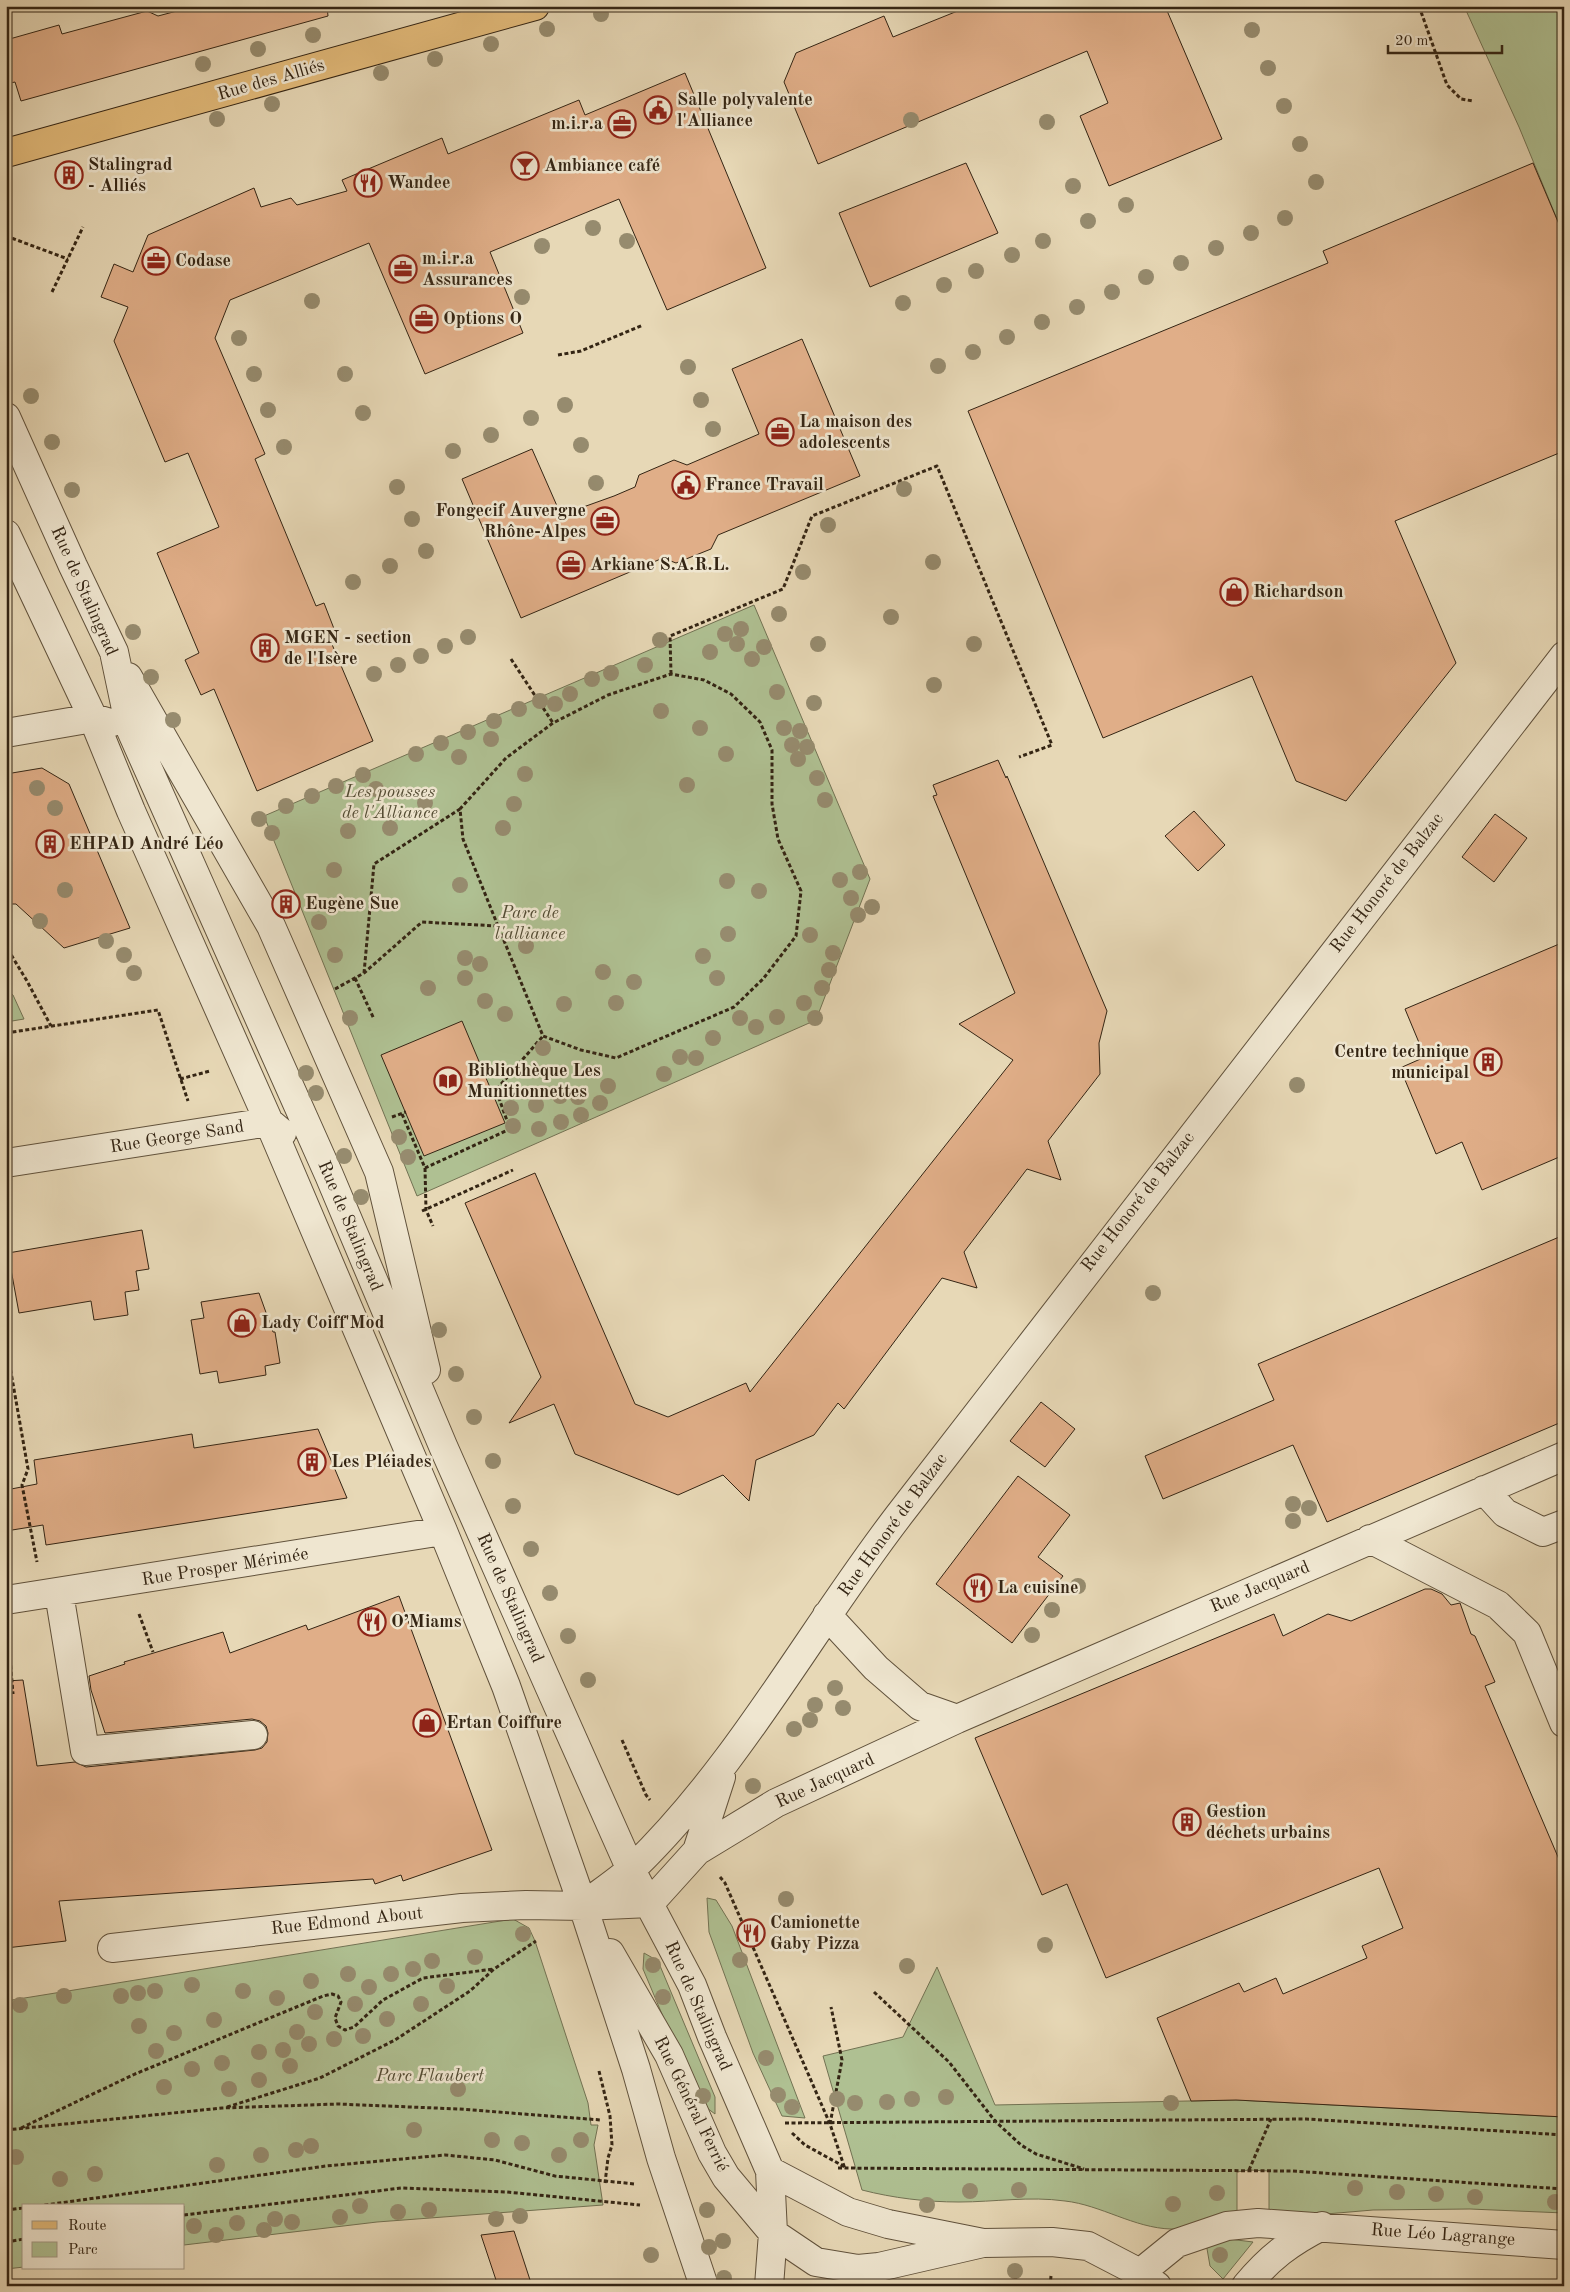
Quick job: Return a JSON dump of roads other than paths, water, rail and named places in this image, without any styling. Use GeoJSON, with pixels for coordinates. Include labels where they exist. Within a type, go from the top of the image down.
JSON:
{"type":"FeatureCollection","features":[{"type":"Feature","properties":{"kind":"main road","name":"Rue des Alliés"},"geometry":{"type":"LineString","coordinates":[[6,153],[535,6]]}},
{"type":"Feature","properties":{"kind":"street","name":"Rue de Stalingrad"},"geometry":{"type":"LineString","coordinates":[[6,417],[114,652],[130,728],[328,1175],[443,1446],[630,1870],[650,1903],[692,1985],[712,2037],[770,2171],[773,2234],[769,2286]]}},
{"type":"Feature","properties":{"kind":"street","name":"Rue de Stalingrad"},"geometry":{"type":"LineString","coordinates":[[6,534],[93,718],[131,811],[269,1122],[443,1531],[506,1686],[583,1906],[636,2069],[661,2158],[704,2286]]}},
{"type":"Feature","properties":{"kind":"street"},"geometry":{"type":"LineString","coordinates":[[114,652],[271,926],[379,1172],[443,1446]]}},
{"type":"Feature","properties":{"kind":"street","name":"Rue Honoré de Balzac"},"geometry":{"type":"LineString","coordinates":[[583,1906],[630,1870],[673,1826],[727,1759],[890,1526],[1063,1300],[1564,656]]}},
{"type":"Feature","properties":{"kind":"street"},"geometry":{"type":"LineString","coordinates":[[6,733],[93,718],[130,728]]}},
{"type":"Feature","properties":{"kind":"street","name":"Rue George Sand"},"geometry":{"type":"LineString","coordinates":[[6,1163],[269,1122],[328,1175]]}},
{"type":"Feature","properties":{"kind":"street","name":"Rue Jacquard"},"geometry":{"type":"LineString","coordinates":[[697,1851],[776,1803],[957,1719],[1564,1456]]}},
{"type":"Feature","properties":{"kind":"street"},"geometry":{"type":"LineString","coordinates":[[1484,1490],[1506,1513],[1543,1532],[1564,1524]]}},
{"type":"Feature","properties":{"kind":"street","name":"Rue Prosper Mérimée"},"geometry":{"type":"LineString","coordinates":[[6,1600],[443,1531]]}},
{"type":"Feature","properties":{"kind":"street"},"geometry":{"type":"LineString","coordinates":[[1370,1539],[1466,1586],[1498,1605],[1527,1634],[1564,1723]]}},
{"type":"Feature","properties":{"kind":"street"},"geometry":{"type":"LineString","coordinates":[[51,1594],[85,1751],[253,1734]]}},
{"type":"Feature","properties":{"kind":"street"},"geometry":{"type":"LineString","coordinates":[[827,1615],[876,1668],[920,1706],[957,1719]]}},
{"type":"Feature","properties":{"kind":"street","name":"Rue Honoré de Balzac"},"geometry":{"type":"LineString","coordinates":[[650,1903],[697,1851],[727,1759]]}},
{"type":"Feature","properties":{"kind":"street"},"geometry":{"type":"LineString","coordinates":[[583,1906],[650,1903]]}},
{"type":"Feature","properties":{"kind":"street","name":"Rue Edmond About"},"geometry":{"type":"LineString","coordinates":[[112,1948],[462,1908],[526,1905],[583,1906]]}},
{"type":"Feature","properties":{"kind":"street","name":"Rue Général Ferrié"},"geometry":{"type":"LineString","coordinates":[[583,1906],[669,2055],[712,2153],[726,2177],[773,2234],[816,2262],[858,2270],[879,2267],[983,2243]]}},
{"type":"Feature","properties":{"kind":"street","name":"Rue Général Ferrié"},"geometry":{"type":"LineString","coordinates":[[770,2171],[848,2212],[888,2224],[983,2243],[1052,2242],[1088,2246],[1149,2280]]}},
{"type":"Feature","properties":{"kind":"street","name":"Rue Léo Lagrange"},"geometry":{"type":"LineString","coordinates":[[1149,2280],[1177,2243],[1227,2226],[1258,2223],[1322,2226],[1564,2245]]}},
{"type":"Feature","properties":{"kind":"street"},"geometry":{"type":"LineString","coordinates":[[1246,2286],[1272,2257],[1293,2240],[1322,2226]]}},
{"type":"Feature","properties":{"kind":"street"},"geometry":{"type":"LineString","coordinates":[[846,2286],[879,2267]]}},
{"type":"Feature","properties":{"kind":"place","name":"Salle polyvalente l'Alliance"},"geometry":{"type":"Point","coordinates":[658,110]}},
{"type":"Feature","properties":{"kind":"place","name":"m.i.r.a"},"geometry":{"type":"Point","coordinates":[622,124]}},
{"type":"Feature","properties":{"kind":"place","name":"Ambiance café"},"geometry":{"type":"Point","coordinates":[525,166]}},
{"type":"Feature","properties":{"kind":"place","name":"Stalingrad - Alliés"},"geometry":{"type":"Point","coordinates":[69,175]}},
{"type":"Feature","properties":{"kind":"place","name":"Wandee"},"geometry":{"type":"Point","coordinates":[368,183]}},
{"type":"Feature","properties":{"kind":"place","name":"Codase"},"geometry":{"type":"Point","coordinates":[156,261]}},
{"type":"Feature","properties":{"kind":"place","name":"m.i.r.a Assurances"},"geometry":{"type":"Point","coordinates":[403,269]}},
{"type":"Feature","properties":{"kind":"place","name":"Options O"},"geometry":{"type":"Point","coordinates":[424,319]}},
{"type":"Feature","properties":{"kind":"place","name":"La maison des adolescents"},"geometry":{"type":"Point","coordinates":[780,432]}},
{"type":"Feature","properties":{"kind":"place","name":"France Travail"},"geometry":{"type":"Point","coordinates":[686,485]}},
{"type":"Feature","properties":{"kind":"place","name":"Fongecif Auvergne Rhône-Alpes"},"geometry":{"type":"Point","coordinates":[605,521]}},
{"type":"Feature","properties":{"kind":"place","name":"Arkiane S.A.R.L."},"geometry":{"type":"Point","coordinates":[571,565]}},
{"type":"Feature","properties":{"kind":"place","name":"Richardson"},"geometry":{"type":"Point","coordinates":[1234,592]}},
{"type":"Feature","properties":{"kind":"place","name":"MGEN - section de l'Isère"},"geometry":{"type":"Point","coordinates":[265,648]}},
{"type":"Feature","properties":{"kind":"place","name":"EHPAD André Léo"},"geometry":{"type":"Point","coordinates":[50,844]}},
{"type":"Feature","properties":{"kind":"place","name":"Eugène Sue"},"geometry":{"type":"Point","coordinates":[286,904]}},
{"type":"Feature","properties":{"kind":"place","name":"Centre technique municipal"},"geometry":{"type":"Point","coordinates":[1488,1062]}},
{"type":"Feature","properties":{"kind":"place","name":"Bibliothèque Les Munitionnettes"},"geometry":{"type":"Point","coordinates":[448,1081]}},
{"type":"Feature","properties":{"kind":"place","name":"Lady Coiff'Mod"},"geometry":{"type":"Point","coordinates":[242,1323]}},
{"type":"Feature","properties":{"kind":"place","name":"Les Pléiades"},"geometry":{"type":"Point","coordinates":[312,1462]}},
{"type":"Feature","properties":{"kind":"place","name":"La cuisine"},"geometry":{"type":"Point","coordinates":[978,1588]}},
{"type":"Feature","properties":{"kind":"place","name":"O’Miams"},"geometry":{"type":"Point","coordinates":[372,1622]}},
{"type":"Feature","properties":{"kind":"place","name":"Ertan Coiffure"},"geometry":{"type":"Point","coordinates":[427,1723]}},
{"type":"Feature","properties":{"kind":"place","name":"Gestion déchets urbains"},"geometry":{"type":"Point","coordinates":[1187,1822]}},
{"type":"Feature","properties":{"kind":"place","name":"Camionette Gaby Pizza"},"geometry":{"type":"Point","coordinates":[751,1933]}},
{"type":"Feature","properties":{"kind":"park label","name":"Les pousses de l'Alliance"},"geometry":{"type":"Point","coordinates":[390,802]}},
{"type":"Feature","properties":{"kind":"park label","name":"Parc de l'alliance"},"geometry":{"type":"Point","coordinates":[530,923]}},
{"type":"Feature","properties":{"kind":"park label","name":"Parc Flaubert"},"geometry":{"type":"Point","coordinates":[430,2076]}}]}
